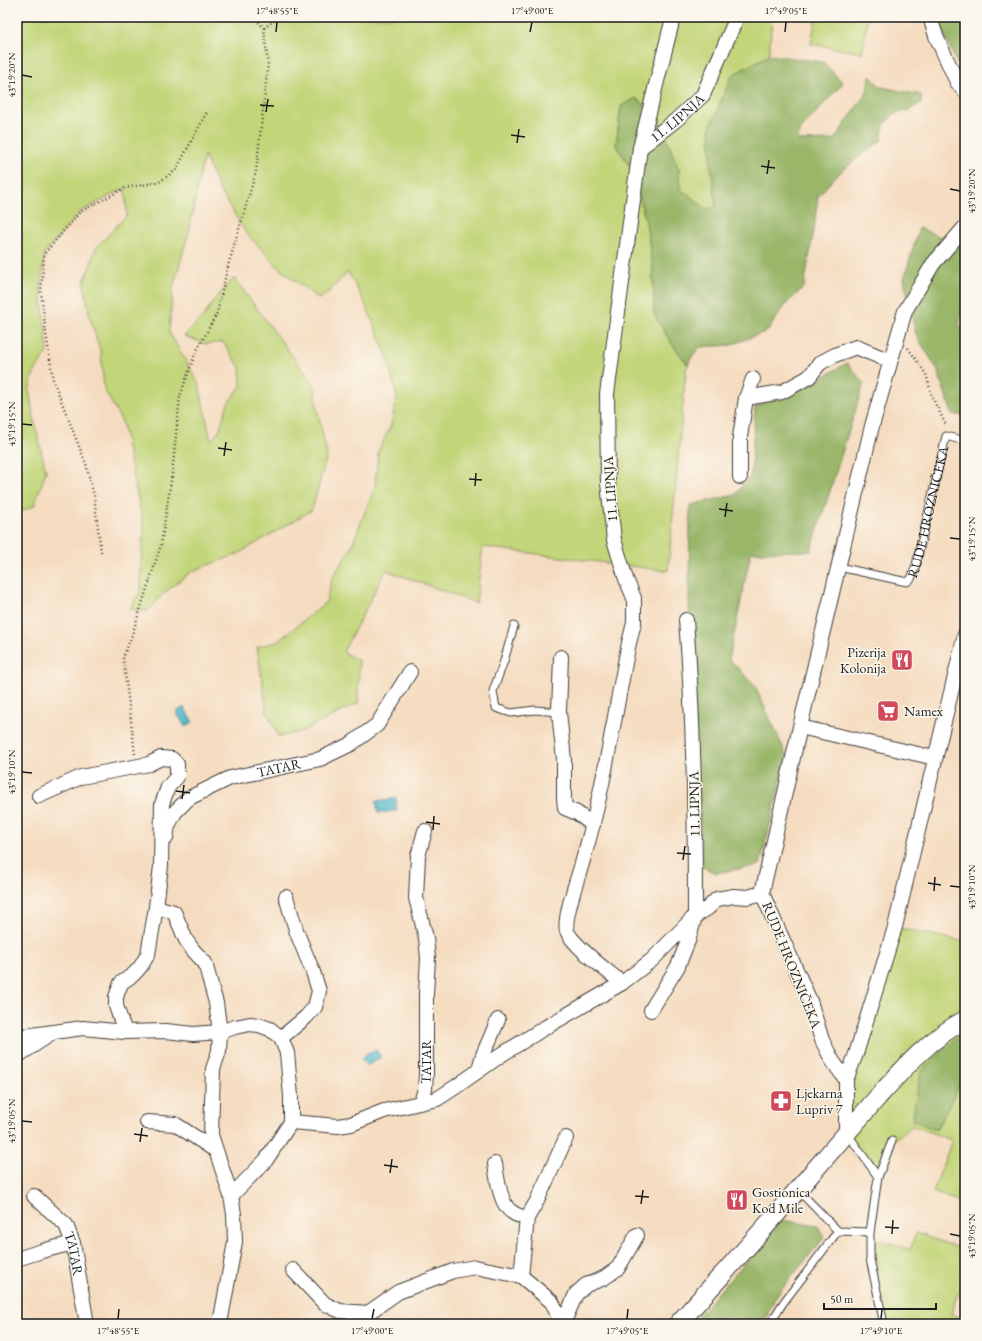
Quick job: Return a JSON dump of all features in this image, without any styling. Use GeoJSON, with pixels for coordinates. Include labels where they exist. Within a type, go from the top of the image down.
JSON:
{"type":"FeatureCollection","features":[{"type":"Feature","properties":{"kind":"street","name":"11. LIPNJA"},"geometry":{"type":"LineString","coordinates":[[622,983],[578,946],[567,931],[567,919],[570,902],[593,825],[628,643],[634,623],[634,598],[626,579],[614,540],[608,483],[607,394],[640,148],[674,17]]}},
{"type":"Feature","properties":{"kind":"street","name":"11. LIPNJA"},"geometry":{"type":"LineString","coordinates":[[640,148],[676,120],[703,95],[737,17]]}},
{"type":"Feature","properties":{"kind":"street"},"geometry":{"type":"LineString","coordinates":[[930,17],[936,36],[957,82],[965,91]]}},
{"type":"Feature","properties":{"kind":"street","name":"RUDE HROZNIČEKA"},"geometry":{"type":"LineString","coordinates":[[846,1080],[832,1060],[822,1040],[810,1001],[762,893],[872,426],[905,311],[933,264],[965,227]]}},
{"type":"Feature","properties":{"kind":"street"},"geometry":{"type":"LineString","coordinates":[[746,398],[782,392],[809,377],[820,363],[835,355],[856,347],[890,362]]}},
{"type":"Feature","properties":{"kind":"street"},"geometry":{"type":"LineString","coordinates":[[740,478],[740,437],[746,398],[753,379]]}},
{"type":"Feature","properties":{"kind":"street","name":"11. LIPNJA"},"geometry":{"type":"LineString","coordinates":[[686,620],[693,759],[695,916]]}},
{"type":"Feature","properties":{"kind":"street"},"geometry":{"type":"LineString","coordinates":[[846,1132],[846,1080],[856,1054],[895,927],[965,634]]}},
{"type":"Feature","properties":{"kind":"street"},"geometry":{"type":"LineString","coordinates":[[561,657],[559,712],[564,760],[565,808],[577,813],[593,825]]}},
{"type":"Feature","properties":{"kind":"street","name":"TATAR"},"geometry":{"type":"LineString","coordinates":[[125,1032],[116,1006],[116,996],[121,983],[134,974],[148,954],[168,826],[175,812],[189,798],[230,778],[320,759],[351,744],[377,725],[410,672]]}},
{"type":"Feature","properties":{"kind":"street"},"geometry":{"type":"LineString","coordinates":[[800,727],[936,758]]}},
{"type":"Feature","properties":{"kind":"street","name":"TATAR"},"geometry":{"type":"LineString","coordinates":[[39,796],[81,777],[149,764],[161,758],[172,759],[177,764],[177,777],[168,787],[162,804],[162,866]]}},
{"type":"Feature","properties":{"kind":"street","name":"TATAR"},"geometry":{"type":"LineString","coordinates":[[421,1102],[425,1089],[426,1074],[426,994],[428,958],[426,938],[416,898],[418,856],[425,831]]}},
{"type":"Feature","properties":{"kind":"street","name":"TATAR"},"geometry":{"type":"LineString","coordinates":[[291,1122],[338,1126],[345,1125],[384,1111],[438,1099],[504,1053],[622,983],[652,960],[695,916],[708,908],[717,899],[734,896],[748,897],[762,893]]}},
{"type":"Feature","properties":{"kind":"street"},"geometry":{"type":"LineString","coordinates":[[281,1038],[306,1017],[315,1007],[319,991],[314,972],[297,934],[286,897]]}},
{"type":"Feature","properties":{"kind":"street"},"geometry":{"type":"LineString","coordinates":[[156,907],[174,912],[186,940],[205,963],[216,1003],[220,1032],[219,1051],[213,1069],[211,1135],[231,1196],[234,1214],[235,1242],[221,1324]]}},
{"type":"Feature","properties":{"kind":"street"},"geometry":{"type":"LineString","coordinates":[[651,1010],[678,966],[688,941],[695,916]]}},
{"type":"Feature","properties":{"kind":"street"},"geometry":{"type":"LineString","coordinates":[[480,1070],[483,1055],[498,1020]]}},
{"type":"Feature","properties":{"kind":"street"},"geometry":{"type":"LineString","coordinates":[[678,1324],[798,1190],[846,1132],[907,1065],[927,1045],[944,1032],[965,1020]]}},
{"type":"Feature","properties":{"kind":"street"},"geometry":{"type":"LineString","coordinates":[[17,1037],[83,1028],[125,1032],[166,1031],[193,1034],[220,1032],[250,1024],[270,1030],[281,1038],[287,1053],[292,1096],[291,1122],[266,1160],[231,1196]]}},
{"type":"Feature","properties":{"kind":"street"},"geometry":{"type":"LineString","coordinates":[[17,1056],[55,1032]]}},
{"type":"Feature","properties":{"kind":"street"},"geometry":{"type":"LineString","coordinates":[[147,1122],[175,1124],[215,1150]]}},
{"type":"Feature","properties":{"kind":"street"},"geometry":{"type":"LineString","coordinates":[[521,1276],[527,1218],[537,1201],[566,1138]]}},
{"type":"Feature","properties":{"kind":"street"},"geometry":{"type":"LineString","coordinates":[[495,1164],[498,1184],[503,1200],[510,1212],[527,1218]]}},
{"type":"Feature","properties":{"kind":"street","name":"TATAR"},"geometry":{"type":"LineString","coordinates":[[34,1196],[66,1225],[73,1243],[87,1324]]}},
{"type":"Feature","properties":{"kind":"street"},"geometry":{"type":"LineString","coordinates":[[563,1324],[576,1294],[586,1285],[604,1278],[618,1268],[637,1235]]}},
{"type":"Feature","properties":{"kind":"street"},"geometry":{"type":"LineString","coordinates":[[17,1260],[42,1250],[73,1243]]}},
{"type":"Feature","properties":{"kind":"street"},"geometry":{"type":"LineString","coordinates":[[293,1270],[325,1304],[340,1311],[353,1313],[368,1313],[398,1292],[452,1271],[475,1267],[521,1276],[552,1302],[563,1324]]}},
{"type":"Feature","properties":{"kind":"lane","name":"RUDE HROZNIČEKA"},"geometry":{"type":"LineString","coordinates":[[839,566],[906,582],[911,579],[916,565],[946,436],[965,441]]}},
{"type":"Feature","properties":{"kind":"lane"},"geometry":{"type":"LineString","coordinates":[[514,626],[504,661],[493,691],[496,708],[511,713],[535,710],[559,712]]}},
{"type":"Feature","properties":{"kind":"lane"},"geometry":{"type":"LineString","coordinates":[[846,1132],[878,1177]]}},
{"type":"Feature","properties":{"kind":"lane"},"geometry":{"type":"LineString","coordinates":[[884,1324],[870,1259],[870,1232],[878,1177],[892,1142]]}},
{"type":"Feature","properties":{"kind":"lane"},"geometry":{"type":"LineString","coordinates":[[798,1190],[838,1231],[870,1232]]}},
{"type":"Feature","properties":{"kind":"lane"},"geometry":{"type":"LineString","coordinates":[[772,1324],[773,1319],[783,1303],[838,1231]]}},
{"type":"Feature","properties":{"kind":"path"},"geometry":{"type":"LineString","coordinates":[[137,766],[123,657],[131,638],[160,546],[172,474],[180,396],[195,354],[218,313],[228,266],[256,172],[268,65],[264,28],[254,17]]}},
{"type":"Feature","properties":{"kind":"path"},"geometry":{"type":"LineString","coordinates":[[264,28],[279,17]]}},
{"type":"Feature","properties":{"kind":"path"},"geometry":{"type":"LineString","coordinates":[[101,552],[94,496],[86,464],[53,380],[41,292],[44,254],[80,212],[125,188],[159,182],[176,170],[207,112]]}},
{"type":"Feature","properties":{"kind":"path"},"geometry":{"type":"LineString","coordinates":[[898,335],[926,374],[932,397],[946,426],[946,436]]}},
{"type":"Feature","properties":{"kind":"green space"},"geometry":{"type":"Polygon","coordinates":[[[17,17],[772,17],[769,55],[732,75],[711,164],[716,207],[707,210],[680,189],[679,170],[636,99],[621,106],[616,145],[632,170],[646,222],[653,269],[654,314],[670,341],[688,365],[686,370],[668,571],[483,547],[476,603],[386,570],[343,652],[359,661],[358,703],[303,731],[279,737],[267,712],[257,647],[277,642],[326,602],[332,578],[350,550],[375,487],[378,452],[391,425],[397,397],[386,353],[364,301],[348,272],[330,291],[319,299],[281,270],[246,233],[219,189],[204,155],[189,231],[173,288],[169,332],[199,384],[211,441],[219,431],[228,403],[241,386],[240,367],[223,342],[206,344],[184,336],[204,316],[215,299],[234,278],[315,386],[317,408],[327,455],[312,510],[238,554],[192,571],[164,593],[148,611],[130,609],[141,590],[141,562],[144,528],[122,422],[104,389],[101,353],[90,318],[84,283],[96,248],[127,215],[125,188],[80,212],[44,254],[41,292],[48,350],[33,375],[29,391],[46,471],[34,506],[17,513],[17,17]]]}},
{"type":"Feature","properties":{"kind":"green space"},"geometry":{"type":"Polygon","coordinates":[[[816,17],[868,17],[862,53],[811,44],[816,17]]]}},
{"type":"Feature","properties":{"kind":"green space"},"geometry":{"type":"Polygon","coordinates":[[[949,17],[965,17],[964,79],[940,25],[949,17]]]}},
{"type":"Feature","properties":{"kind":"green space"},"geometry":{"type":"Polygon","coordinates":[[[769,55],[823,62],[843,83],[800,130],[798,141],[834,140],[867,92],[870,76],[881,87],[921,95],[921,103],[909,110],[894,114],[884,125],[881,141],[863,153],[835,177],[818,196],[804,287],[787,303],[767,331],[731,345],[700,347],[691,358],[688,365],[670,341],[654,314],[653,269],[646,222],[632,170],[616,145],[621,106],[636,98],[659,119],[679,170],[680,189],[707,209],[716,207],[711,164],[710,127],[732,75],[769,55]]]}},
{"type":"Feature","properties":{"kind":"green space"},"geometry":{"type":"Polygon","coordinates":[[[919,228],[965,247],[965,292],[959,324],[965,336],[965,416],[952,414],[937,369],[916,335],[904,279],[919,228]]]}},
{"type":"Feature","properties":{"kind":"green space"},"geometry":{"type":"Polygon","coordinates":[[[847,363],[864,383],[811,551],[751,552],[729,659],[754,684],[787,756],[760,865],[716,873],[702,867],[689,603],[690,505],[735,495],[751,475],[755,407],[815,382],[847,363]]]}},
{"type":"Feature","properties":{"kind":"green space"},"geometry":{"type":"Polygon","coordinates":[[[895,927],[965,942],[965,1204],[933,1192],[952,1140],[912,1126],[892,1141],[878,1177],[846,1132],[856,1054],[895,927]]]}},
{"type":"Feature","properties":{"kind":"green space"},"geometry":{"type":"Polygon","coordinates":[[[963,1032],[965,1033],[965,1075],[936,1130],[912,1120],[921,1071],[963,1032]]]}},
{"type":"Feature","properties":{"kind":"green space"},"geometry":{"type":"Polygon","coordinates":[[[782,1220],[818,1226],[824,1238],[776,1296],[763,1324],[691,1324],[782,1220]]]}},
{"type":"Feature","properties":{"kind":"green space"},"geometry":{"type":"Polygon","coordinates":[[[916,1233],[965,1250],[965,1275],[951,1314],[965,1319],[965,1324],[884,1324],[870,1259],[872,1237],[910,1250],[916,1233]]]}},
{"type":"Feature","properties":{"kind":"water"},"geometry":{"type":"Polygon","coordinates":[[[184,707],[193,722],[185,727],[176,712],[184,707]]]}},
{"type":"Feature","properties":{"kind":"water"},"geometry":{"type":"Polygon","coordinates":[[[396,798],[397,811],[378,813],[376,801],[396,798]]]}},
{"type":"Feature","properties":{"kind":"water"},"geometry":{"type":"Polygon","coordinates":[[[376,1049],[381,1057],[367,1066],[361,1058],[376,1049]]]}},
{"type":"Feature","properties":{"kind":"place","name":"Pizerija Kolonija"},"geometry":{"type":"Point","coordinates":[902,660]}},
{"type":"Feature","properties":{"kind":"place","name":"Namex"},"geometry":{"type":"Point","coordinates":[888,711]}},
{"type":"Feature","properties":{"kind":"place","name":"Ljekarna Lupriv 7"},"geometry":{"type":"Point","coordinates":[781,1101]}},
{"type":"Feature","properties":{"kind":"place","name":"Gostionica Kod Mile"},"geometry":{"type":"Point","coordinates":[737,1200]}}]}
